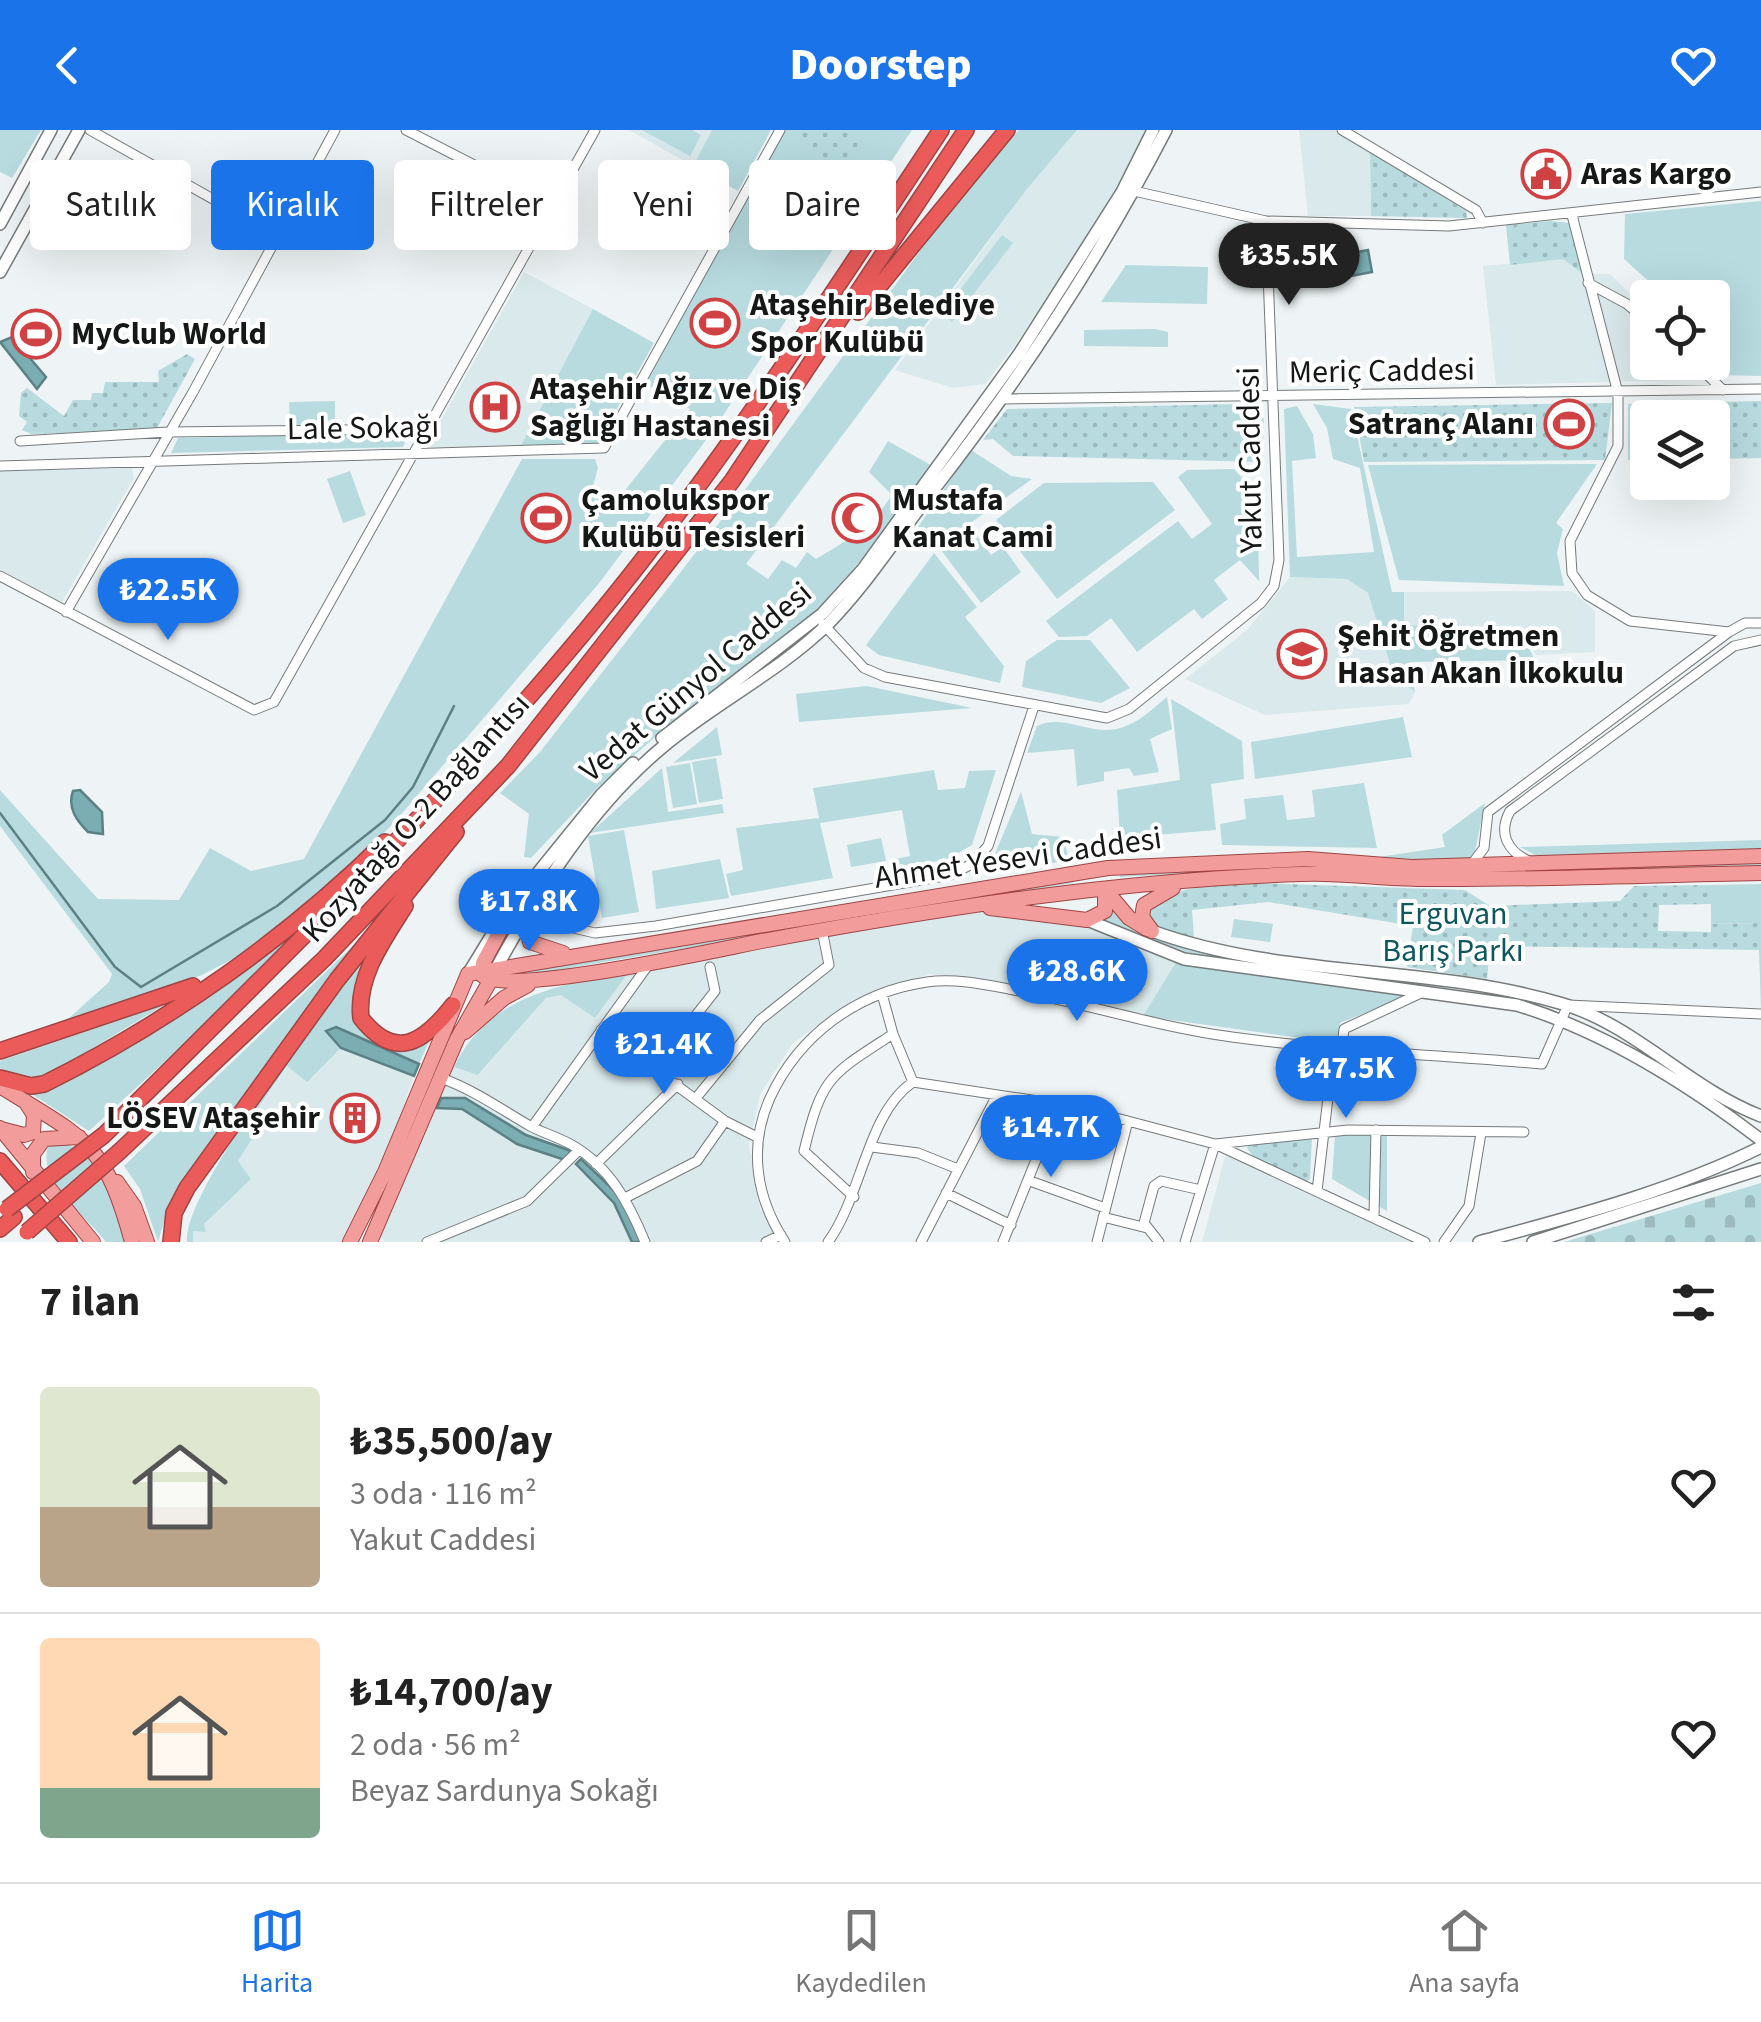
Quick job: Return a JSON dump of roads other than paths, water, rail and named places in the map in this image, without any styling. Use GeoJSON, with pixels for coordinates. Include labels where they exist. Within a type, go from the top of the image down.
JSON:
{"type":"FeatureCollection","features":[{"type":"Feature","properties":{"kind":"highway","name":"Kozyatağı O-2 Bağlantısı"},"geometry":{"type":"LineString","coordinates":[[0,1229],[7,1214],[104,1135],[407,834],[647,554],[778,375],[938,130]]}},
{"type":"Feature","properties":{"kind":"highway","name":"Kozyatağı O-2 Bağlantısı"},"geometry":{"type":"LineString","coordinates":[[20,1239],[119,1152],[324,959],[508,766],[732,480],[796,390],[966,130]]}},
{"type":"Feature","properties":{"kind":"highway"},"geometry":{"type":"LineString","coordinates":[[796,390],[1007,130]]}},
{"type":"Feature","properties":{"kind":"highway"},"geometry":{"type":"LineString","coordinates":[[0,1078],[32,1086],[58,1077],[246,959],[340,886],[478,752]]}},
{"type":"Feature","properties":{"kind":"highway"},"geometry":{"type":"LineString","coordinates":[[171,1242],[178,1202],[337,980],[508,766]]}},
{"type":"Feature","properties":{"kind":"highway"},"geometry":{"type":"LineString","coordinates":[[438,856],[374,960],[360,1005],[361,1018],[371,1031],[403,1044],[433,1031],[453,1005]]}},
{"type":"Feature","properties":{"kind":"highway"},"geometry":{"type":"LineString","coordinates":[[4,1049],[191,987],[246,959]]}},
{"type":"Feature","properties":{"kind":"highway"},"geometry":{"type":"LineString","coordinates":[[180,1242],[182,1217],[250,1104]]}},
{"type":"Feature","properties":{"kind":"highway"},"geometry":{"type":"LineString","coordinates":[[0,1161],[69,1242]]}},
{"type":"Feature","properties":{"kind":"main road"},"geometry":{"type":"LineString","coordinates":[[0,224],[51,130]]}},
{"type":"Feature","properties":{"kind":"main road"},"geometry":{"type":"LineString","coordinates":[[0,272],[79,130]]}},
{"type":"Feature","properties":{"kind":"main road","name":"Vedat Günyol Caddesi"},"geometry":{"type":"LineString","coordinates":[[484,973],[595,816],[636,770],[822,622],[878,567],[1004,399],[1134,191],[1166,130]]}},
{"type":"Feature","properties":{"kind":"main road","name":"Vedat Günyol Caddesi"},"geometry":{"type":"LineString","coordinates":[[519,896],[601,794],[633,763],[822,622],[1011,366],[1122,192],[1153,131]]}},
{"type":"Feature","properties":{"kind":"main road","name":"Ahmet Yesevi Caddesi"},"geometry":{"type":"LineString","coordinates":[[484,973],[1083,872],[1290,860],[1412,867],[1761,856]]}},
{"type":"Feature","properties":{"kind":"main road"},"geometry":{"type":"LineString","coordinates":[[1083,872],[1095,876],[1129,918],[1152,931],[1209,947],[1502,988],[1568,1005],[1761,1116]]}},
{"type":"Feature","properties":{"kind":"main road","name":"Ahmet Yesevi Caddesi"},"geometry":{"type":"LineString","coordinates":[[537,980],[959,906],[1211,878],[1306,874],[1418,879],[1761,874]]}},
{"type":"Feature","properties":{"kind":"main road"},"geometry":{"type":"LineString","coordinates":[[1152,931],[1142,918],[1148,900],[1211,878]]}},
{"type":"Feature","properties":{"kind":"main road"},"geometry":{"type":"LineString","coordinates":[[1087,920],[1104,911],[1105,889]]}},
{"type":"Feature","properties":{"kind":"main road"},"geometry":{"type":"LineString","coordinates":[[370,1242],[519,896]]}},
{"type":"Feature","properties":{"kind":"main road"},"geometry":{"type":"LineString","coordinates":[[959,906],[1087,920],[1184,959],[1517,1005],[1561,1018],[1646,1064],[1761,1144],[1719,1168],[1480,1242]]}},
{"type":"Feature","properties":{"kind":"main road"},"geometry":{"type":"LineString","coordinates":[[525,920],[530,942],[541,949],[579,954]]}},
{"type":"Feature","properties":{"kind":"main road"},"geometry":{"type":"LineString","coordinates":[[350,1242],[385,1172],[453,1005],[484,973]]}},
{"type":"Feature","properties":{"kind":"main road"},"geometry":{"type":"LineString","coordinates":[[484,973],[537,980]]}},
{"type":"Feature","properties":{"kind":"main road"},"geometry":{"type":"LineString","coordinates":[[457,1039],[504,998],[537,980]]}},
{"type":"Feature","properties":{"kind":"main road"},"geometry":{"type":"LineString","coordinates":[[0,1086],[82,1137],[134,1206],[147,1242]]}},
{"type":"Feature","properties":{"kind":"main road"},"geometry":{"type":"LineString","coordinates":[[0,1128],[24,1135],[33,1132],[34,1115],[24,1101]]}},
{"type":"Feature","properties":{"kind":"main road"},"geometry":{"type":"LineString","coordinates":[[0,1128],[94,1242]]}},
{"type":"Feature","properties":{"kind":"main road"},"geometry":{"type":"LineString","coordinates":[[33,1172],[33,1154],[44,1138],[69,1134],[82,1137]]}},
{"type":"Feature","properties":{"kind":"main road"},"geometry":{"type":"LineString","coordinates":[[108,1170],[132,1242]]}},
{"type":"Feature","properties":{"kind":"main road"},"geometry":{"type":"LineString","coordinates":[[1532,1242],[1761,1170]]}},
{"type":"Feature","properties":{"kind":"street"},"geometry":{"type":"LineString","coordinates":[[318,160],[335,130]]}},
{"type":"Feature","properties":{"kind":"street"},"geometry":{"type":"LineString","coordinates":[[406,130],[464,160]]}},
{"type":"Feature","properties":{"kind":"street"},"geometry":{"type":"LineString","coordinates":[[578,161],[596,130]]}},
{"type":"Feature","properties":{"kind":"street","name":"Lale Sokağı"},"geometry":{"type":"LineString","coordinates":[[0,466],[604,448],[780,130]]}},
{"type":"Feature","properties":{"kind":"street"},"geometry":{"type":"LineString","coordinates":[[1342,130],[1476,210],[1483,222]]}},
{"type":"Feature","properties":{"kind":"street"},"geometry":{"type":"LineString","coordinates":[[92,133],[211,199]]}},
{"type":"Feature","properties":{"kind":"street"},"geometry":{"type":"LineString","coordinates":[[1134,191],[1266,221],[1449,226],[1761,192]]}},
{"type":"Feature","properties":{"kind":"street"},"geometry":{"type":"LineString","coordinates":[[1572,215],[1618,392],[1618,446],[1570,542],[1572,573],[1587,595],[1630,621],[1729,632]]}},
{"type":"Feature","properties":{"kind":"street","name":"Yakut Caddesi"},"geometry":{"type":"LineString","coordinates":[[822,622],[864,668],[885,676],[1107,718],[1129,709],[1261,603],[1274,586],[1279,560],[1266,221]]}},
{"type":"Feature","properties":{"kind":"street"},"geometry":{"type":"LineString","coordinates":[[66,612],[269,250]]}},
{"type":"Feature","properties":{"kind":"street"},"geometry":{"type":"LineString","coordinates":[[0,576],[254,710],[274,702],[527,250]]}},
{"type":"Feature","properties":{"kind":"street"},"geometry":{"type":"LineString","coordinates":[[1588,283],[1630,307]]}},
{"type":"Feature","properties":{"kind":"street"},"geometry":{"type":"LineString","coordinates":[[1713,380],[1723,390]]}},
{"type":"Feature","properties":{"kind":"street","name":"Meriç Caddesi"},"geometry":{"type":"LineString","coordinates":[[1004,399],[1761,389]]}},
{"type":"Feature","properties":{"kind":"street","name":"Lale Sokağı"},"geometry":{"type":"LineString","coordinates":[[20,441],[168,432],[428,429]]}},
{"type":"Feature","properties":{"kind":"street"},"geometry":{"type":"LineString","coordinates":[[1470,864],[1484,848],[1488,812],[1729,632],[1745,623],[1761,622]]}},
{"type":"Feature","properties":{"kind":"street"},"geometry":{"type":"LineString","coordinates":[[1729,632],[1734,646]]}},
{"type":"Feature","properties":{"kind":"street"},"geometry":{"type":"LineString","coordinates":[[1532,862],[1517,856],[1506,842],[1503,830],[1510,811],[1734,646],[1761,640]]}},
{"type":"Feature","properties":{"kind":"street"},"geometry":{"type":"LineString","coordinates":[[544,921],[595,933],[950,876],[972,864],[988,846],[1034,706]]}},
{"type":"Feature","properties":{"kind":"street"},"geometry":{"type":"LineString","coordinates":[[696,1098],[760,1020],[828,965],[822,930]]}},
{"type":"Feature","properties":{"kind":"street"},"geometry":{"type":"LineString","coordinates":[[532,1127],[651,962]]}},
{"type":"Feature","properties":{"kind":"street"},"geometry":{"type":"LineString","coordinates":[[656,1066],[715,991],[710,967]]}},
{"type":"Feature","properties":{"kind":"street"},"geometry":{"type":"LineString","coordinates":[[766,1242],[783,1239],[757,1172],[757,1138],[778,1080],[800,1045],[853,1005],[928,981],[976,983],[1231,1037],[1542,1064],[1568,1005],[1761,1014]]}},
{"type":"Feature","properties":{"kind":"street"},"geometry":{"type":"LineString","coordinates":[[1318,1190],[1338,1047],[1344,1029],[1422,992]]}},
{"type":"Feature","properties":{"kind":"street"},"geometry":{"type":"LineString","coordinates":[[882,994],[892,1034],[913,1082]]}},
{"type":"Feature","properties":{"kind":"street"},"geometry":{"type":"LineString","coordinates":[[601,1030],[656,1066],[725,1121],[757,1138]]}},
{"type":"Feature","properties":{"kind":"street"},"geometry":{"type":"LineString","coordinates":[[854,1197],[804,1152],[809,1130],[827,1081],[892,1034]]}},
{"type":"Feature","properties":{"kind":"street"},"geometry":{"type":"LineString","coordinates":[[441,1078],[474,1089],[532,1127],[579,1150],[626,1197],[645,1242]]}},
{"type":"Feature","properties":{"kind":"street"},"geometry":{"type":"LineString","coordinates":[[913,1082],[1128,1120],[1215,1144],[1424,1242]]}},
{"type":"Feature","properties":{"kind":"street"},"geometry":{"type":"LineString","coordinates":[[828,1242],[854,1197],[890,1104],[913,1082]]}},
{"type":"Feature","properties":{"kind":"street"},"geometry":{"type":"LineString","coordinates":[[596,1164],[678,1084]]}},
{"type":"Feature","properties":{"kind":"street"},"geometry":{"type":"LineString","coordinates":[[921,1242],[996,1098]]}},
{"type":"Feature","properties":{"kind":"street"},"geometry":{"type":"LineString","coordinates":[[1003,1242],[1058,1106]]}},
{"type":"Feature","properties":{"kind":"street"},"geometry":{"type":"LineString","coordinates":[[1097,1242],[1128,1120]]}},
{"type":"Feature","properties":{"kind":"street"},"geometry":{"type":"LineString","coordinates":[[626,1197],[697,1162],[725,1121]]}},
{"type":"Feature","properties":{"kind":"street"},"geometry":{"type":"LineString","coordinates":[[1374,1216],[1376,1130]]}},
{"type":"Feature","properties":{"kind":"street"},"geometry":{"type":"LineString","coordinates":[[1215,1144],[1376,1130],[1524,1132]]}},
{"type":"Feature","properties":{"kind":"street"},"geometry":{"type":"LineString","coordinates":[[1444,1242],[1469,1206],[1481,1134]]}},
{"type":"Feature","properties":{"kind":"street"},"geometry":{"type":"LineString","coordinates":[[1185,1242],[1215,1144]]}},
{"type":"Feature","properties":{"kind":"street"},"geometry":{"type":"LineString","coordinates":[[872,1147],[918,1153],[958,1169]]}},
{"type":"Feature","properties":{"kind":"street"},"geometry":{"type":"LineString","coordinates":[[426,1242],[527,1201],[579,1150]]}},
{"type":"Feature","properties":{"kind":"street"},"geometry":{"type":"LineString","coordinates":[[1159,1242],[1144,1222],[1154,1186],[1161,1181],[1201,1190]]}},
{"type":"Feature","properties":{"kind":"street"},"geometry":{"type":"LineString","coordinates":[[1030,1182],[1148,1228]]}},
{"type":"Feature","properties":{"kind":"street"},"geometry":{"type":"LineString","coordinates":[[946,1193],[1011,1225]]}},
{"type":"Feature","properties":{"kind":"waterway"},"geometry":{"type":"LineString","coordinates":[[0,813],[115,967],[141,987],[277,906],[385,820],[413,787],[454,706]]}},
{"type":"Feature","properties":{"kind":"place","name":"Aras Kargo"},"geometry":{"type":"Point","coordinates":[1546,174]}},
{"type":"Feature","properties":{"kind":"place","name":"Ataşehir Belediye Spor Kulübü"},"geometry":{"type":"Point","coordinates":[715,323]}},
{"type":"Feature","properties":{"kind":"place","name":"MyClub World"},"geometry":{"type":"Point","coordinates":[36,334]}},
{"type":"Feature","properties":{"kind":"place","name":"Ataşehir Ağız ve Diş Sağlığı Hastanesi"},"geometry":{"type":"Point","coordinates":[495,407]}},
{"type":"Feature","properties":{"kind":"place","name":"Satranç Alanı"},"geometry":{"type":"Point","coordinates":[1569,424]}},
{"type":"Feature","properties":{"kind":"place","name":"Çamolukspor Kulübü Tesisleri"},"geometry":{"type":"Point","coordinates":[546,518]}},
{"type":"Feature","properties":{"kind":"place","name":"Mustafa Kanat Cami"},"geometry":{"type":"Point","coordinates":[857,518]}},
{"type":"Feature","properties":{"kind":"place","name":"Şehit Öğretmen Hasan Akan İlkokulu"},"geometry":{"type":"Point","coordinates":[1302,654]}},
{"type":"Feature","properties":{"kind":"place","name":"LÖSEV Ataşehir"},"geometry":{"type":"Point","coordinates":[355,1118]}},
{"type":"Feature","properties":{"kind":"park label","name":"Erguvan Barış Parkı"},"geometry":{"type":"Point","coordinates":[1453,932]}}]}
